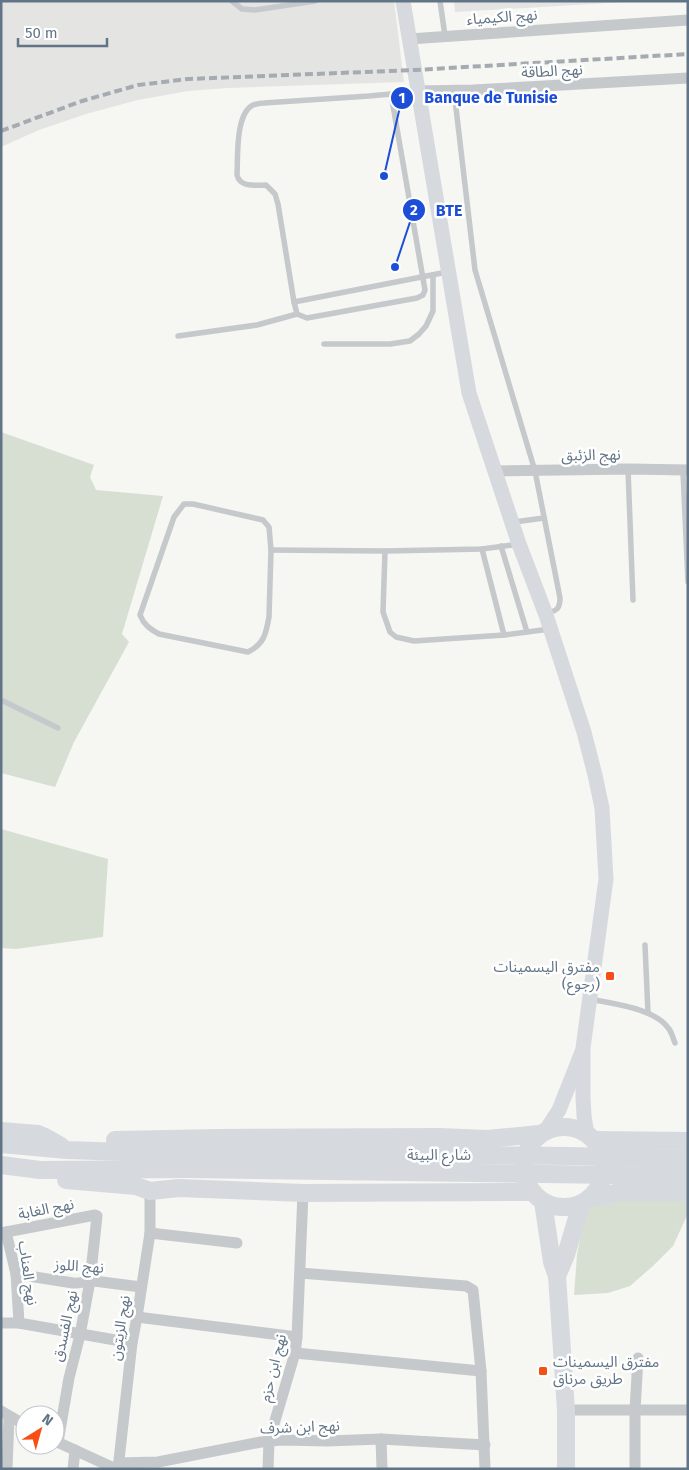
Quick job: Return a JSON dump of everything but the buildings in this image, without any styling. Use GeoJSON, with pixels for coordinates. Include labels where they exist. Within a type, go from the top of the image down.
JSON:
{"type":"FeatureCollection","features":[{"type":"Feature","properties":{"kind":"main road"},"geometry":{"type":"LineString","coordinates":[[403,1],[469,393],[584,732],[596,775],[602,808],[606,879],[584,1048],[584,1116],[591,1137],[603,1157],[603,1176],[598,1188],[586,1201],[557,1276]]}},
{"type":"Feature","properties":{"kind":"main road"},"geometry":{"type":"LineString","coordinates":[[566,1469],[566,1410],[557,1276],[537,1197],[525,1181],[523,1168],[524,1155],[530,1144],[559,1110],[584,1048]]}},
{"type":"Feature","properties":{"kind":"main road"},"geometry":{"type":"LineString","coordinates":[[1,1131],[38,1134],[75,1150],[105,1140],[439,1137],[487,1139],[542,1132],[556,1127],[567,1126],[578,1128],[591,1137],[688,1141]]}},
{"type":"Feature","properties":{"kind":"main road"},"geometry":{"type":"LineString","coordinates":[[1,1144],[75,1150],[153,1153],[190,1161],[688,1176]]}},
{"type":"Feature","properties":{"kind":"main road","name":"شارع البيئة"},"geometry":{"type":"LineString","coordinates":[[4,1167],[40,1170],[190,1161],[560,1156],[688,1159]]}},
{"type":"Feature","properties":{"kind":"main road"},"geometry":{"type":"LineString","coordinates":[[40,1170],[66,1180],[136,1186],[150,1191],[179,1188],[303,1193],[537,1197],[556,1207],[568,1207],[619,1192],[688,1192]]}},
{"type":"Feature","properties":{"kind":"street","name":"نهج الكيمياء"},"geometry":{"type":"LineString","coordinates":[[409,39],[688,20]]}},
{"type":"Feature","properties":{"kind":"street","name":"نهج الطاقة"},"geometry":{"type":"LineString","coordinates":[[418,91],[454,91],[688,78]]}},
{"type":"Feature","properties":{"kind":"street","name":"نهج الزئبق"},"geometry":{"type":"LineString","coordinates":[[496,471],[686,470]]}},
{"type":"Feature","properties":{"kind":"street","name":"نهج الزيتون"},"geometry":{"type":"LineString","coordinates":[[117,1467],[132,1343],[150,1233],[150,1191]]}},
{"type":"Feature","properties":{"kind":"street","name":"نهج ابن حزم"},"geometry":{"type":"LineString","coordinates":[[268,1469],[269,1441],[297,1337],[303,1193]]}},
{"type":"Feature","properties":{"kind":"street","name":"نهج الغابة"},"geometry":{"type":"LineString","coordinates":[[4,1233],[96,1215]]}},
{"type":"Feature","properties":{"kind":"street","name":"نهج الفسدق"},"geometry":{"type":"LineString","coordinates":[[64,1405],[80,1335],[90,1280],[96,1215]]}},
{"type":"Feature","properties":{"kind":"street","name":"نهج العناب"},"geometry":{"type":"LineString","coordinates":[[4,1233],[16,1274],[19,1323],[132,1343]]}},
{"type":"Feature","properties":{"kind":"street"},"geometry":{"type":"LineString","coordinates":[[150,1233],[237,1243]]}},
{"type":"Feature","properties":{"kind":"street"},"geometry":{"type":"LineString","coordinates":[[300,1273],[466,1286],[473,1290],[481,1371],[485,1469]]}},
{"type":"Feature","properties":{"kind":"street","name":"نهج اللوز"},"geometry":{"type":"LineString","coordinates":[[16,1274],[82,1284],[90,1280],[141,1287]]}},
{"type":"Feature","properties":{"kind":"street"},"geometry":{"type":"LineString","coordinates":[[137,1317],[297,1337]]}},
{"type":"Feature","properties":{"kind":"street"},"geometry":{"type":"LineString","coordinates":[[1,1323],[19,1323]]}},
{"type":"Feature","properties":{"kind":"street"},"geometry":{"type":"LineString","coordinates":[[294,1353],[481,1371]]}},
{"type":"Feature","properties":{"kind":"street"},"geometry":{"type":"LineString","coordinates":[[635,1469],[635,1410],[638,1358]]}},
{"type":"Feature","properties":{"kind":"street"},"geometry":{"type":"LineString","coordinates":[[566,1410],[688,1410]]}},
{"type":"Feature","properties":{"kind":"street"},"geometry":{"type":"LineString","coordinates":[[5,1414],[7,1469]]}},
{"type":"Feature","properties":{"kind":"street"},"geometry":{"type":"LineString","coordinates":[[381,1439],[382,1469]]}},
{"type":"Feature","properties":{"kind":"street","name":"نهج ابن شرف"},"geometry":{"type":"LineString","coordinates":[[117,1467],[158,1462],[281,1440],[381,1439],[485,1445]]}},
{"type":"Feature","properties":{"kind":"street"},"geometry":{"type":"LineString","coordinates":[[65,1446],[117,1467]]}},
{"type":"Feature","properties":{"kind":"street"},"geometry":{"type":"LineString","coordinates":[[73,1469],[75,1450]]}},
{"type":"Feature","properties":{"kind":"lane"},"geometry":{"type":"LineString","coordinates":[[232,1],[242,9],[254,10],[315,1]]}},
{"type":"Feature","properties":{"kind":"lane"},"geometry":{"type":"LineString","coordinates":[[440,1],[445,36]]}},
{"type":"Feature","properties":{"kind":"lane"},"geometry":{"type":"LineString","coordinates":[[297,314],[278,204],[274,194],[266,185],[248,186],[238,179],[240,123],[244,113],[252,105],[264,102],[418,91]]}},
{"type":"Feature","properties":{"kind":"lane"},"geometry":{"type":"LineString","coordinates":[[385,551],[383,612],[390,632],[396,637],[414,641],[527,632],[548,622],[560,605],[535,471],[476,270],[454,91]]}},
{"type":"Feature","properties":{"kind":"lane"},"geometry":{"type":"LineString","coordinates":[[178,336],[257,324],[297,314],[307,318],[314,318],[417,298],[423,295],[425,290],[423,277],[391,94]]}},
{"type":"Feature","properties":{"kind":"lane"},"geometry":{"type":"LineString","coordinates":[[294,302],[449,272]]}},
{"type":"Feature","properties":{"kind":"lane"},"geometry":{"type":"LineString","coordinates":[[324,344],[390,344],[410,341],[426,326],[433,311],[433,275]]}},
{"type":"Feature","properties":{"kind":"lane"},"geometry":{"type":"LineString","coordinates":[[628,469],[633,600]]}},
{"type":"Feature","properties":{"kind":"lane"},"geometry":{"type":"LineString","coordinates":[[686,470],[688,582]]}},
{"type":"Feature","properties":{"kind":"lane"},"geometry":{"type":"LineString","coordinates":[[184,504],[193,504],[263,520],[269,527],[271,550],[269,617],[263,640],[257,648],[248,652],[159,634],[149,628],[143,621],[140,615],[174,517],[184,504]]}},
{"type":"Feature","properties":{"kind":"lane"},"geometry":{"type":"LineString","coordinates":[[512,522],[544,518]]}},
{"type":"Feature","properties":{"kind":"lane"},"geometry":{"type":"LineString","coordinates":[[271,550],[385,551],[482,549],[519,544]]}},
{"type":"Feature","properties":{"kind":"lane"},"geometry":{"type":"LineString","coordinates":[[501,546],[527,632]]}},
{"type":"Feature","properties":{"kind":"lane"},"geometry":{"type":"LineString","coordinates":[[482,549],[504,635]]}},
{"type":"Feature","properties":{"kind":"lane"},"geometry":{"type":"LineString","coordinates":[[1,700],[58,728]]}},
{"type":"Feature","properties":{"kind":"lane"},"geometry":{"type":"LineString","coordinates":[[644,945],[648,1013]]}},
{"type":"Feature","properties":{"kind":"lane"},"geometry":{"type":"LineString","coordinates":[[590,999],[619,1005],[656,1017],[669,1028],[675,1043]]}},
{"type":"Feature","properties":{"kind":"shaded area"},"geometry":{"type":"Polygon","coordinates":[[[1,1],[394,1],[404,82],[188,91],[138,100],[86,114],[39,130],[1,147],[1,1]]]}},
{"type":"Feature","properties":{"kind":"shaded area"},"geometry":{"type":"Polygon","coordinates":[[[454,1],[642,1],[455,12],[454,1]]]}},
{"type":"Feature","properties":{"kind":"shaded area"},"geometry":{"type":"Polygon","coordinates":[[[1,432],[94,465],[90,477],[96,490],[163,496],[122,634],[129,642],[74,742],[55,787],[1,773],[1,432]]]}},
{"type":"Feature","properties":{"kind":"shaded area"},"geometry":{"type":"Polygon","coordinates":[[[1,829],[108,859],[103,937],[16,949],[1,948],[1,829]]]}},
{"type":"Feature","properties":{"kind":"shaded area"},"geometry":{"type":"Polygon","coordinates":[[[688,1190],[688,1213],[685,1220],[673,1246],[654,1265],[630,1286],[608,1293],[574,1295],[577,1255],[585,1213],[598,1198],[688,1190]]]}},
{"type":"Feature","properties":{"kind":"railway"},"geometry":{"type":"LineString","coordinates":[[1,131],[82,101],[138,85],[188,79],[415,70],[688,54]]}},
{"type":"Feature","properties":{"kind":"place","name":"Banque de Tunisie"},"geometry":{"type":"Point","coordinates":[384,176]}},
{"type":"Feature","properties":{"kind":"place","name":"BTE"},"geometry":{"type":"Point","coordinates":[395,267]}},
{"type":"Feature","properties":{"kind":"place","name":"مفترق اليسمينات (رجوع)"},"geometry":{"type":"Point","coordinates":[610,976]}},
{"type":"Feature","properties":{"kind":"place","name":"مفترق اليسمينات طريق مرناق"},"geometry":{"type":"Point","coordinates":[543,1371]}}]}
